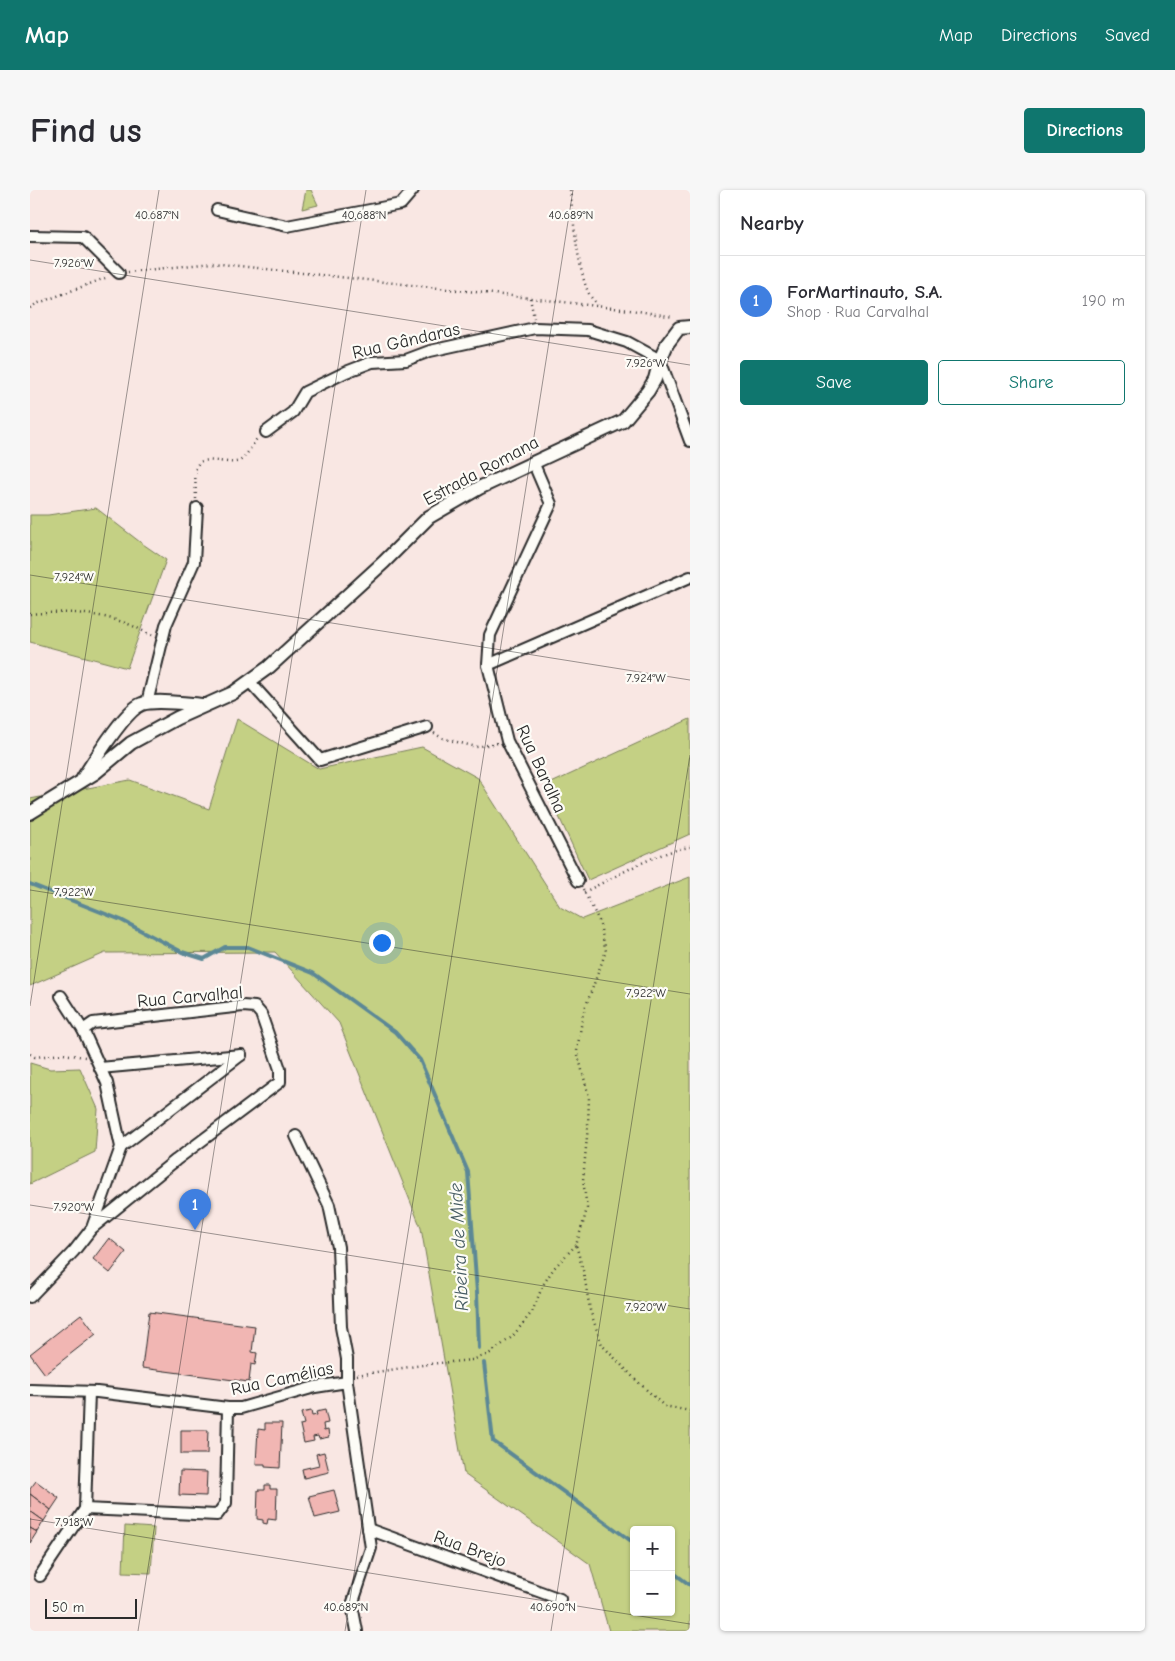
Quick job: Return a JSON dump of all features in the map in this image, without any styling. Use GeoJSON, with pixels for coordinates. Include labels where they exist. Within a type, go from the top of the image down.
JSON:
{"type":"FeatureCollection","features":[{"type":"Feature","properties":{"kind":"street"},"geometry":{"type":"LineString","coordinates":[[217,210],[287,226],[401,204],[412,190]]}},
{"type":"Feature","properties":{"kind":"street"},"geometry":{"type":"LineString","coordinates":[[30,236],[83,237],[120,273]]}},
{"type":"Feature","properties":{"kind":"street","name":"Estrada Romana"},"geometry":{"type":"LineString","coordinates":[[30,813],[106,765],[131,743],[233,693],[269,667],[384,562],[429,517],[479,488],[623,421],[648,391],[655,379],[667,344],[685,323]]}},
{"type":"Feature","properties":{"kind":"street","name":"Rua Gândaras"},"geometry":{"type":"LineString","coordinates":[[266,432],[292,412],[305,392],[346,372],[372,362],[406,360],[430,351],[535,328],[588,330],[627,342],[660,360]]}},
{"type":"Feature","properties":{"kind":"street"},"geometry":{"type":"LineString","coordinates":[[660,360],[690,441]]}},
{"type":"Feature","properties":{"kind":"street","name":"Rua Baralha"},"geometry":{"type":"LineString","coordinates":[[533,462],[551,504],[490,636],[488,665],[507,741],[578,881]]}},
{"type":"Feature","properties":{"kind":"street"},"geometry":{"type":"LineString","coordinates":[[147,704],[166,626],[194,562],[197,508]]}},
{"type":"Feature","properties":{"kind":"street"},"geometry":{"type":"LineString","coordinates":[[488,665],[690,577]]}},
{"type":"Feature","properties":{"kind":"street"},"geometry":{"type":"LineString","coordinates":[[249,681],[320,760],[427,727]]}},
{"type":"Feature","properties":{"kind":"street","name":"Estrada Romana"},"geometry":{"type":"LineString","coordinates":[[80,782],[123,719],[142,704],[206,705]]}},
{"type":"Feature","properties":{"kind":"street"},"geometry":{"type":"LineString","coordinates":[[30,1297],[74,1251],[92,1228],[120,1147],[107,1083],[83,1030],[61,996]]}},
{"type":"Feature","properties":{"kind":"street","name":"Rua Carvalhal"},"geometry":{"type":"LineString","coordinates":[[83,1030],[93,1023],[243,1006],[254,1008],[260,1014],[280,1070],[280,1082],[176,1160],[92,1228]]}},
{"type":"Feature","properties":{"kind":"street"},"geometry":{"type":"LineString","coordinates":[[100,1068],[241,1054],[120,1147]]}},
{"type":"Feature","properties":{"kind":"street"},"geometry":{"type":"LineString","coordinates":[[296,1136],[329,1206],[338,1247],[341,1328],[347,1359],[348,1379]]}},
{"type":"Feature","properties":{"kind":"street","name":"Rua Camélias"},"geometry":{"type":"LineString","coordinates":[[30,1390],[89,1392],[241,1408],[348,1379],[371,1548],[352,1606],[357,1631]]}},
{"type":"Feature","properties":{"kind":"street"},"geometry":{"type":"LineString","coordinates":[[40,1576],[84,1509],[89,1392]]}},
{"type":"Feature","properties":{"kind":"street"},"geometry":{"type":"LineString","coordinates":[[84,1509],[217,1514],[226,1503],[228,1408]]}},
{"type":"Feature","properties":{"kind":"street","name":"Rua Brejo"},"geometry":{"type":"LineString","coordinates":[[368,1529],[560,1599]]}},
{"type":"Feature","properties":{"kind":"path"},"geometry":{"type":"LineString","coordinates":[[570,190],[574,228],[583,276],[591,298],[599,306]]}},
{"type":"Feature","properties":{"kind":"path"},"geometry":{"type":"LineString","coordinates":[[30,308],[36,304],[120,273],[212,263],[599,306],[638,311],[685,323]]}},
{"type":"Feature","properties":{"kind":"path"},"geometry":{"type":"LineString","coordinates":[[530,298],[535,328]]}},
{"type":"Feature","properties":{"kind":"path"},"geometry":{"type":"LineString","coordinates":[[197,508],[196,470],[199,462],[209,460],[237,462],[242,459],[258,438],[266,432]]}},
{"type":"Feature","properties":{"kind":"path"},"geometry":{"type":"LineString","coordinates":[[30,614],[82,613],[134,626],[162,639]]}},
{"type":"Feature","properties":{"kind":"path"},"geometry":{"type":"LineString","coordinates":[[427,727],[442,738],[476,747],[507,741]]}},
{"type":"Feature","properties":{"kind":"path"},"geometry":{"type":"LineString","coordinates":[[584,892],[658,856],[690,847]]}},
{"type":"Feature","properties":{"kind":"path"},"geometry":{"type":"LineString","coordinates":[[348,1379],[429,1364],[472,1360],[489,1354],[512,1337],[532,1312],[543,1285],[554,1268],[576,1245],[587,1208],[583,1180],[589,1107],[589,1097],[577,1051],[583,1014],[606,951],[599,921],[578,881]]}},
{"type":"Feature","properties":{"kind":"path"},"geometry":{"type":"LineString","coordinates":[[30,1054],[35,1057],[63,1054],[87,1057],[96,1056]]}},
{"type":"Feature","properties":{"kind":"path"},"geometry":{"type":"LineString","coordinates":[[576,1245],[584,1274],[590,1310],[602,1345],[664,1406],[690,1411]]}},
{"type":"Feature","properties":{"kind":"green space"},"geometry":{"type":"Polygon","coordinates":[[[306,190],[311,190],[318,205],[302,209],[306,190]]]}},
{"type":"Feature","properties":{"kind":"green space"},"geometry":{"type":"Polygon","coordinates":[[[96,508],[166,560],[127,668],[30,642],[30,515],[48,515],[96,508]]]}},
{"type":"Feature","properties":{"kind":"green space"},"geometry":{"type":"Polygon","coordinates":[[[237,719],[319,769],[422,747],[478,778],[560,907],[582,919],[690,877],[690,1631],[609,1631],[590,1564],[464,1474],[421,1228],[339,1023],[275,952],[105,953],[30,986],[30,799],[130,780],[209,809],[237,719]]]}},
{"type":"Feature","properties":{"kind":"green space"},"geometry":{"type":"Polygon","coordinates":[[[690,719],[690,834],[588,880],[545,786],[690,719]]]}},
{"type":"Feature","properties":{"kind":"green space"},"geometry":{"type":"Polygon","coordinates":[[[30,1063],[50,1069],[80,1068],[98,1109],[95,1152],[30,1184],[30,1063]]]}},
{"type":"Feature","properties":{"kind":"green space"},"geometry":{"type":"Polygon","coordinates":[[[125,1526],[154,1528],[151,1573],[123,1572],[125,1526]]]}},
{"type":"Feature","properties":{"kind":"building"},"geometry":{"type":"Polygon","coordinates":[[[109,1238],[126,1252],[110,1273],[93,1259],[109,1238]]]}},
{"type":"Feature","properties":{"kind":"building"},"geometry":{"type":"Polygon","coordinates":[[[149,1312],[255,1326],[252,1352],[257,1353],[255,1365],[251,1364],[249,1382],[142,1368],[149,1312]]]}},
{"type":"Feature","properties":{"kind":"building"},"geometry":{"type":"Polygon","coordinates":[[[81,1314],[96,1334],[45,1374],[30,1354],[81,1314]]]}},
{"type":"Feature","properties":{"kind":"building"},"geometry":{"type":"Polygon","coordinates":[[[325,1410],[328,1423],[323,1424],[324,1431],[328,1430],[329,1437],[319,1439],[318,1436],[313,1437],[314,1441],[304,1443],[300,1425],[304,1424],[301,1413],[311,1411],[312,1416],[317,1415],[316,1412],[325,1410]]]}},
{"type":"Feature","properties":{"kind":"building"},"geometry":{"type":"Polygon","coordinates":[[[265,1423],[282,1423],[280,1468],[256,1464],[258,1429],[265,1430],[265,1423]]]}},
{"type":"Feature","properties":{"kind":"building"},"geometry":{"type":"Polygon","coordinates":[[[181,1430],[208,1430],[207,1454],[181,1454],[181,1430]]]}},
{"type":"Feature","properties":{"kind":"building"},"geometry":{"type":"Polygon","coordinates":[[[324,1452],[329,1472],[304,1478],[302,1469],[319,1465],[316,1454],[324,1452]]]}},
{"type":"Feature","properties":{"kind":"building"},"geometry":{"type":"Polygon","coordinates":[[[180,1471],[207,1472],[206,1496],[179,1495],[180,1471]]]}},
{"type":"Feature","properties":{"kind":"building"},"geometry":{"type":"Polygon","coordinates":[[[36,1481],[59,1498],[51,1510],[30,1494],[30,1489],[36,1481]]]}},
{"type":"Feature","properties":{"kind":"building"},"geometry":{"type":"Polygon","coordinates":[[[265,1485],[270,1485],[270,1489],[277,1489],[276,1520],[268,1519],[267,1524],[263,1523],[263,1520],[257,1519],[258,1490],[265,1490],[265,1485]]]}},
{"type":"Feature","properties":{"kind":"building"},"geometry":{"type":"Polygon","coordinates":[[[334,1490],[340,1512],[315,1518],[309,1496],[334,1490]]]}},
{"type":"Feature","properties":{"kind":"building"},"geometry":{"type":"Polygon","coordinates":[[[30,1494],[51,1510],[44,1521],[30,1511],[30,1494]]]}},
{"type":"Feature","properties":{"kind":"building"},"geometry":{"type":"Polygon","coordinates":[[[30,1511],[44,1521],[37,1532],[30,1528],[30,1511]]]}},
{"type":"Feature","properties":{"kind":"building"},"geometry":{"type":"Polygon","coordinates":[[[30,1528],[37,1532],[30,1543],[30,1528]]]}},
{"type":"Feature","properties":{"kind":"waterway","name":"Ribeira de Mide"},"geometry":{"type":"LineString","coordinates":[[30,884],[121,920],[182,952],[204,959],[225,947],[248,947],[313,973],[395,1032],[420,1060],[468,1172],[479,1348]]}},
{"type":"Feature","properties":{"kind":"waterway","name":"Ribeira de Mide"},"geometry":{"type":"LineString","coordinates":[[484,1363],[493,1441],[630,1540]]}},
{"type":"Feature","properties":{"kind":"waterway","name":"Ribeira de Mide"},"geometry":{"type":"LineString","coordinates":[[675,1574],[690,1585]]}},
{"type":"Feature","properties":{"kind":"place","name":"ForMartinauto, S.A."},"geometry":{"type":"Point","coordinates":[195,1230]}}]}
